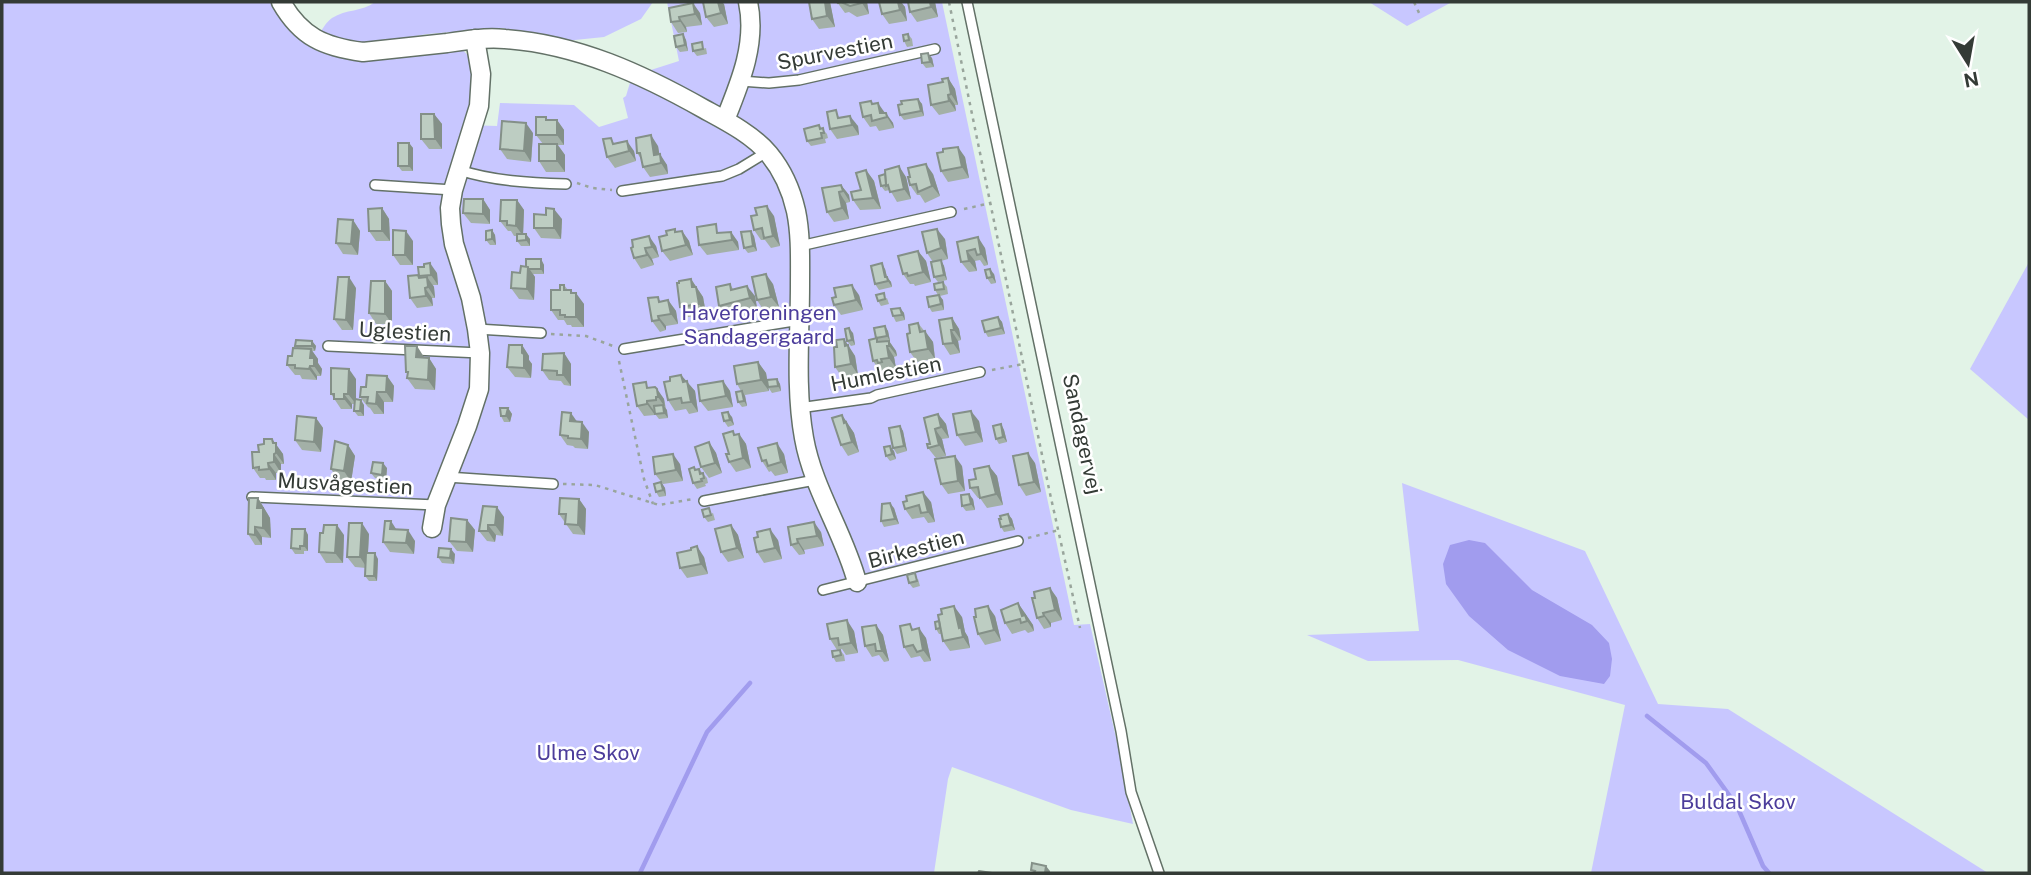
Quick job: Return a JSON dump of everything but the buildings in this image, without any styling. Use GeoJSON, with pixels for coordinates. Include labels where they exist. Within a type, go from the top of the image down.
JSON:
{"type":"FeatureCollection","features":[{"type":"Feature","properties":{"kind":"street"},"geometry":{"type":"LineString","coordinates":[[281,2],[293,21],[311,37],[342,49],[363,52],[501,38],[531,41],[574,51],[673,91],[725,120],[767,152],[785,175],[796,210],[800,246],[799,408],[805,443],[816,480],[850,556],[857,582]]}},
{"type":"Feature","properties":{"kind":"street"},"geometry":{"type":"LineString","coordinates":[[725,120],[741,81],[750,46],[748,2]]}},
{"type":"Feature","properties":{"kind":"street"},"geometry":{"type":"LineString","coordinates":[[432,528],[436,505],[479,389],[480,353],[477,329],[451,224],[453,190],[479,106],[481,75],[475,40]]}},
{"type":"Feature","properties":{"kind":"lane","name":"Sandagervej"},"geometry":{"type":"LineString","coordinates":[[967,2],[1121,731],[1131,792],[1159,873]]}},
{"type":"Feature","properties":{"kind":"lane","name":"Spurvestien"},"geometry":{"type":"LineString","coordinates":[[741,81],[769,83],[799,80],[935,49]]}},
{"type":"Feature","properties":{"kind":"lane"},"geometry":{"type":"LineString","coordinates":[[622,191],[722,176],[767,152]]}},
{"type":"Feature","properties":{"kind":"lane"},"geometry":{"type":"LineString","coordinates":[[459,170],[477,176],[566,184]]}},
{"type":"Feature","properties":{"kind":"lane"},"geometry":{"type":"LineString","coordinates":[[374,185],[453,190]]}},
{"type":"Feature","properties":{"kind":"lane"},"geometry":{"type":"LineString","coordinates":[[800,246],[951,212]]}},
{"type":"Feature","properties":{"kind":"lane"},"geometry":{"type":"LineString","coordinates":[[620,348],[800,320]]}},
{"type":"Feature","properties":{"kind":"lane"},"geometry":{"type":"LineString","coordinates":[[477,329],[541,333]]}},
{"type":"Feature","properties":{"kind":"lane","name":"Uglestien"},"geometry":{"type":"LineString","coordinates":[[328,346],[480,353]]}},
{"type":"Feature","properties":{"kind":"lane","name":"Humlestien"},"geometry":{"type":"LineString","coordinates":[[799,408],[872,398],[980,372]]}},
{"type":"Feature","properties":{"kind":"lane"},"geometry":{"type":"LineString","coordinates":[[447,477],[553,484]]}},
{"type":"Feature","properties":{"kind":"lane"},"geometry":{"type":"LineString","coordinates":[[704,501],[816,480]]}},
{"type":"Feature","properties":{"kind":"lane","name":"Musvågestien"},"geometry":{"type":"LineString","coordinates":[[252,497],[436,505]]}},
{"type":"Feature","properties":{"kind":"lane","name":"Birkestien"},"geometry":{"type":"LineString","coordinates":[[823,590],[1018,541]]}},
{"type":"Feature","properties":{"kind":"path"},"geometry":{"type":"LineString","coordinates":[[949,2],[1080,628]]}},
{"type":"Feature","properties":{"kind":"path"},"geometry":{"type":"LineString","coordinates":[[1414,2],[1420,15]]}},
{"type":"Feature","properties":{"kind":"path"},"geometry":{"type":"LineString","coordinates":[[566,184],[580,183],[592,188],[622,191]]}},
{"type":"Feature","properties":{"kind":"path"},"geometry":{"type":"LineString","coordinates":[[951,212],[991,203]]}},
{"type":"Feature","properties":{"kind":"path"},"geometry":{"type":"LineString","coordinates":[[541,333],[586,336],[620,348],[644,479],[653,504]]}},
{"type":"Feature","properties":{"kind":"path"},"geometry":{"type":"LineString","coordinates":[[980,372],[1023,365]]}},
{"type":"Feature","properties":{"kind":"path"},"geometry":{"type":"LineString","coordinates":[[553,484],[595,485],[659,505],[704,498],[704,501]]}},
{"type":"Feature","properties":{"kind":"path"},"geometry":{"type":"LineString","coordinates":[[1018,541],[1059,530]]}},
{"type":"Feature","properties":{"kind":"green space"},"geometry":{"type":"Polygon","coordinates":[[[2,2],[276,2],[283,21],[320,49],[460,47],[473,61],[475,94],[468,125],[497,126],[500,103],[574,105],[599,127],[628,118],[623,98],[632,76],[679,61],[667,2],[942,2],[1074,625],[1090,624],[1133,824],[1071,810],[952,767],[934,873],[2,873],[2,2]]]}},
{"type":"Feature","properties":{"kind":"green space"},"geometry":{"type":"Polygon","coordinates":[[[375,2],[653,2],[641,19],[604,37],[565,41],[502,28],[427,34],[371,44],[333,43],[318,36],[332,18],[375,2]]]}},
{"type":"Feature","properties":{"kind":"green space"},"geometry":{"type":"Polygon","coordinates":[[[1369,2],[1452,2],[1407,26],[1369,2]]]}},
{"type":"Feature","properties":{"kind":"green space"},"geometry":{"type":"Polygon","coordinates":[[[2029,262],[2029,420],[1970,369],[2029,262]]]}},
{"type":"Feature","properties":{"kind":"green space","name":"Buldal Skov"},"geometry":{"type":"Polygon","coordinates":[[[1402,483],[1585,551],[1658,704],[1728,709],[1988,873],[1591,873],[1625,705],[1458,660],[1368,661],[1307,635],[1419,631],[1402,483]]]}},
{"type":"Feature","properties":{"kind":"shaded area"},"geometry":{"type":"Polygon","coordinates":[[[1469,540],[1485,543],[1532,590],[1592,625],[1609,643],[1612,659],[1610,676],[1604,684],[1560,676],[1508,650],[1469,616],[1446,584],[1443,564],[1450,545],[1469,540]]]}},
{"type":"Feature","properties":{"kind":"waterway"},"geometry":{"type":"LineString","coordinates":[[640,873],[707,732],[750,683]]}},
{"type":"Feature","properties":{"kind":"waterway"},"geometry":{"type":"LineString","coordinates":[[1647,716],[1706,763],[1737,806],[1763,866],[1769,873]]}},
{"type":"Feature","properties":{"kind":"park label","name":"Haveforeningen Sandagergaard"},"geometry":{"type":"Point","coordinates":[759,325]}},
{"type":"Feature","properties":{"kind":"park label","name":"Ulme Skov"},"geometry":{"type":"Point","coordinates":[588,753]}}]}
